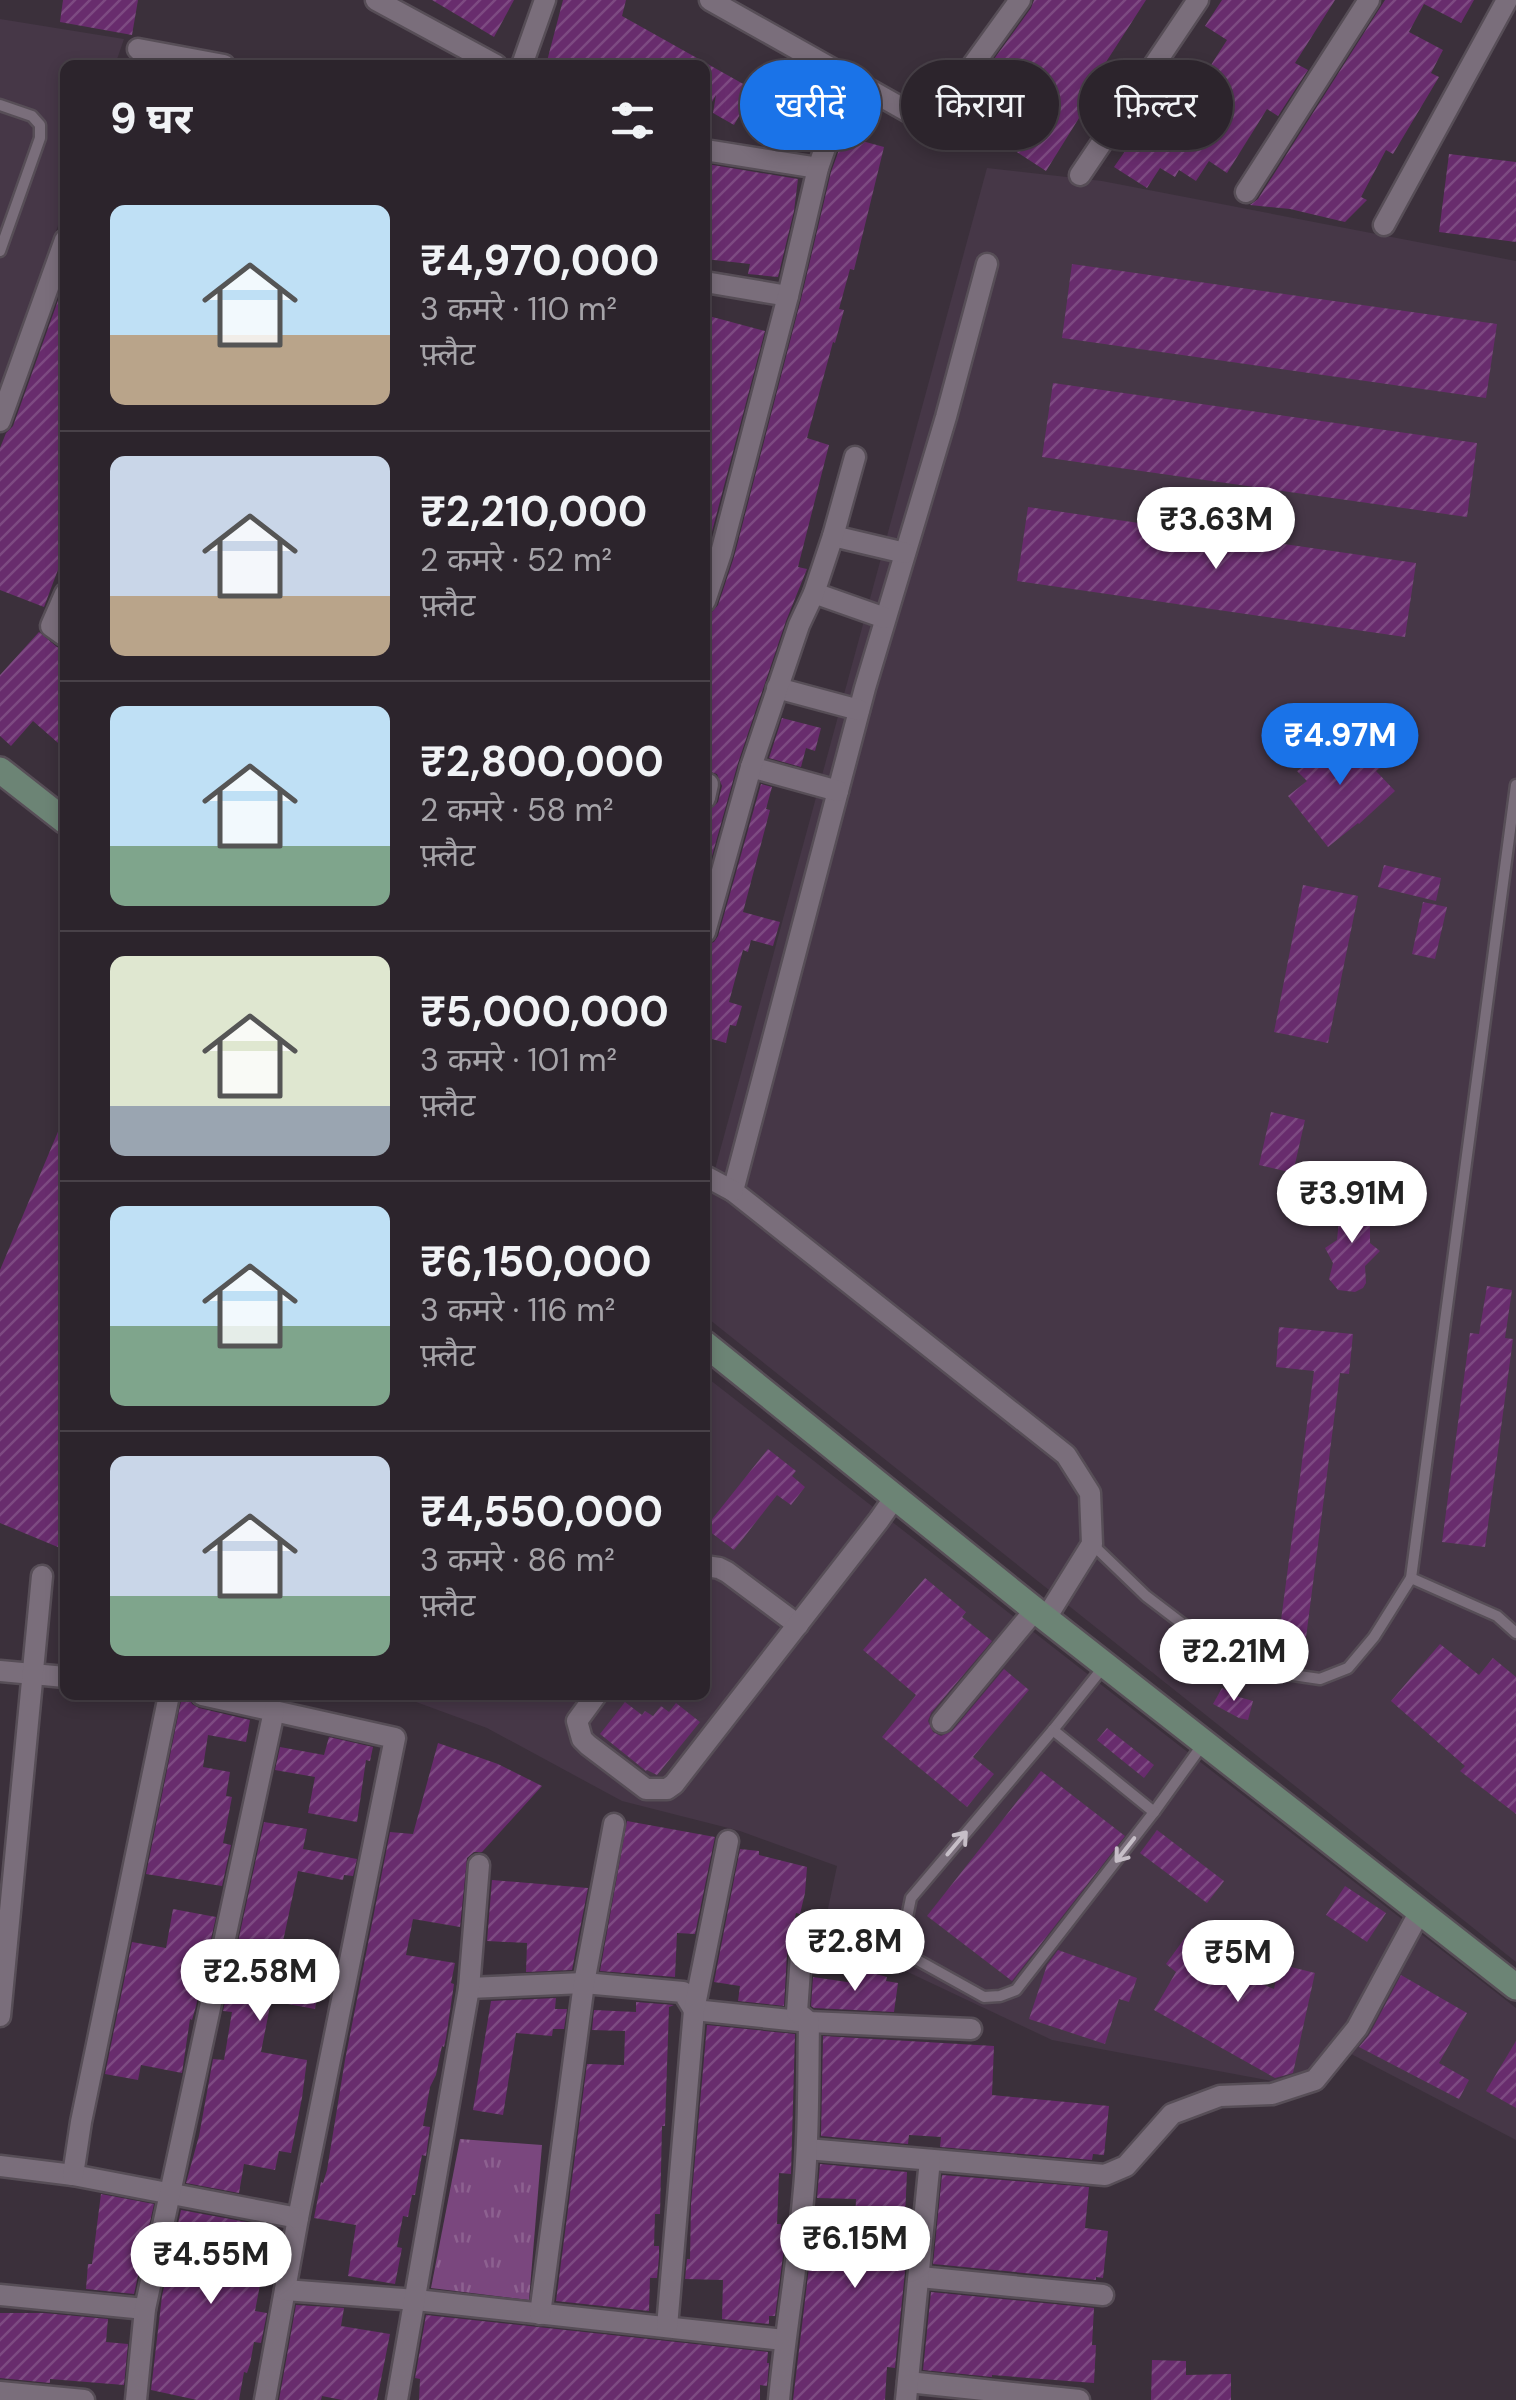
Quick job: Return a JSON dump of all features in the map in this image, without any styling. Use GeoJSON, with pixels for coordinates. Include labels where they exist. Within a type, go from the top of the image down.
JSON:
{"type":"FeatureCollection","features":[{"type":"Feature","properties":{"kind":"street"},"geometry":{"type":"LineString","coordinates":[[376,0],[487,60]]}},
{"type":"Feature","properties":{"kind":"street"},"geometry":{"type":"LineString","coordinates":[[524,60],[546,0]]}},
{"type":"Feature","properties":{"kind":"street"},"geometry":{"type":"LineString","coordinates":[[710,0],[816,60]]}},
{"type":"Feature","properties":{"kind":"street"},"geometry":{"type":"LineString","coordinates":[[881,96],[923,120],[962,80],[1020,0]]}},
{"type":"Feature","properties":{"kind":"street"},"geometry":{"type":"LineString","coordinates":[[1080,175],[1198,0]]}},
{"type":"Feature","properties":{"kind":"street"},"geometry":{"type":"LineString","coordinates":[[1246,192],[1369,0]]}},
{"type":"Feature","properties":{"kind":"street"},"geometry":{"type":"LineString","coordinates":[[1384,225],[1507,0]]}},
{"type":"Feature","properties":{"kind":"street"},"geometry":{"type":"LineString","coordinates":[[138,49],[197,60]]}},
{"type":"Feature","properties":{"kind":"street"},"geometry":{"type":"LineString","coordinates":[[713,552],[788,296],[824,150]]}},
{"type":"Feature","properties":{"kind":"street"},"geometry":{"type":"LineString","coordinates":[[710,151],[818,168]]}},
{"type":"Feature","properties":{"kind":"street"},"geometry":{"type":"LineString","coordinates":[[0,421],[60,254]]}},
{"type":"Feature","properties":{"kind":"street"},"geometry":{"type":"LineString","coordinates":[[733,1191],[859,710],[946,418],[987,264]]}},
{"type":"Feature","properties":{"kind":"street"},"geometry":{"type":"LineString","coordinates":[[710,283],[788,296]]}},
{"type":"Feature","properties":{"kind":"street"},"geometry":{"type":"LineString","coordinates":[[710,914],[751,767],[833,536],[854,457]]}},
{"type":"Feature","properties":{"kind":"street"},"geometry":{"type":"LineString","coordinates":[[833,536],[906,553]]}},
{"type":"Feature","properties":{"kind":"street"},"geometry":{"type":"LineString","coordinates":[[814,593],[886,618]]}},
{"type":"Feature","properties":{"kind":"street"},"geometry":{"type":"LineString","coordinates":[[60,606],[52,626],[60,632]]}},
{"type":"Feature","properties":{"kind":"street"},"geometry":{"type":"LineString","coordinates":[[777,688],[859,710]]}},
{"type":"Feature","properties":{"kind":"street"},"geometry":{"type":"LineString","coordinates":[[751,767],[838,791]]}},
{"type":"Feature","properties":{"kind":"street"},"geometry":{"type":"LineString","coordinates":[[0,770],[60,817]]}},
{"type":"Feature","properties":{"kind":"street"},"geometry":{"type":"LineString","coordinates":[[710,1179],[733,1191],[1066,1454],[1090,1493],[1092,1544],[1041,1614],[942,1722]]}},
{"type":"Feature","properties":{"kind":"street"},"geometry":{"type":"LineString","coordinates":[[710,1348],[1203,1743],[1516,1987]]}},
{"type":"Feature","properties":{"kind":"street"},"geometry":{"type":"LineString","coordinates":[[592,1700],[577,1721],[582,1739],[646,1789],[667,1789],[895,1496]]}},
{"type":"Feature","properties":{"kind":"street"},"geometry":{"type":"LineString","coordinates":[[710,1567],[728,1572],[798,1624]]}},
{"type":"Feature","properties":{"kind":"street"},"geometry":{"type":"LineString","coordinates":[[0,2016],[8,1851],[42,1576]]}},
{"type":"Feature","properties":{"kind":"street"},"geometry":{"type":"LineString","coordinates":[[0,1671],[60,1677]]}},
{"type":"Feature","properties":{"kind":"street"},"geometry":{"type":"LineString","coordinates":[[73,2175],[169,1700]]}},
{"type":"Feature","properties":{"kind":"street"},"geometry":{"type":"LineString","coordinates":[[224,1700],[395,1738],[265,2400]]}},
{"type":"Feature","properties":{"kind":"street"},"geometry":{"type":"LineString","coordinates":[[136,2400],[146,2309],[274,1711]]}},
{"type":"Feature","properties":{"kind":"street"},"geometry":{"type":"LineString","coordinates":[[540,2314],[584,1983],[614,1824]]}},
{"type":"Feature","properties":{"kind":"street"},"geometry":{"type":"LineString","coordinates":[[667,2327],[694,2010],[728,1841]]}},
{"type":"Feature","properties":{"kind":"street"},"geometry":{"type":"LineString","coordinates":[[397,2400],[470,1988],[479,1865]]}},
{"type":"Feature","properties":{"kind":"street"},"geometry":{"type":"LineString","coordinates":[[807,2150],[1105,2175],[1126,2166],[1172,2114],[1220,2096],[1272,2094],[1315,2080],[1356,2028],[1418,1913]]}},
{"type":"Feature","properties":{"kind":"street"},"geometry":{"type":"LineString","coordinates":[[809,1925],[801,1956],[797,2012],[809,2022]]}},
{"type":"Feature","properties":{"kind":"street"},"geometry":{"type":"LineString","coordinates":[[470,1988],[584,1983],[683,1992],[694,2010]]}},
{"type":"Feature","properties":{"kind":"street"},"geometry":{"type":"LineString","coordinates":[[694,2010],[809,2022],[971,2029]]}},
{"type":"Feature","properties":{"kind":"street"},"geometry":{"type":"LineString","coordinates":[[779,2400],[803,2202],[809,2022]]}},
{"type":"Feature","properties":{"kind":"street"},"geometry":{"type":"LineString","coordinates":[[930,2160],[907,2391],[1079,2400]]}},
{"type":"Feature","properties":{"kind":"street"},"geometry":{"type":"LineString","coordinates":[[0,2166],[73,2175],[298,2218]]}},
{"type":"Feature","properties":{"kind":"street"},"geometry":{"type":"LineString","coordinates":[[920,2277],[1103,2295]]}},
{"type":"Feature","properties":{"kind":"street"},"geometry":{"type":"LineString","coordinates":[[285,2290],[416,2300],[784,2340]]}},
{"type":"Feature","properties":{"kind":"street"},"geometry":{"type":"LineString","coordinates":[[0,2295],[146,2309]]}},
{"type":"Feature","properties":{"kind":"street"},"geometry":{"type":"LineString","coordinates":[[0,2392],[84,2400]]}},
{"type":"Feature","properties":{"kind":"lane"},"geometry":{"type":"LineString","coordinates":[[0,106],[32,116],[40,126],[40,138],[0,252]]}},
{"type":"Feature","properties":{"kind":"lane"},"geometry":{"type":"LineString","coordinates":[[1092,1544],[1146,1596],[1205,1640],[1265,1671],[1320,1679],[1348,1668],[1374,1637],[1411,1578],[1513,835],[1516,785]]}},
{"type":"Feature","properties":{"kind":"lane"},"geometry":{"type":"LineString","coordinates":[[1411,1578],[1497,1616],[1516,1632]]}},
{"type":"Feature","properties":{"kind":"lane"},"geometry":{"type":"LineString","coordinates":[[1105,1664],[1054,1730],[910,1898],[903,1952],[984,1997],[1016,1990],[1203,1743]]}},
{"type":"Feature","properties":{"kind":"lane"},"geometry":{"type":"LineString","coordinates":[[1054,1730],[1154,1812]]}},
{"type":"Feature","properties":{"kind":"shaded area"},"geometry":{"type":"Polygon","coordinates":[[[0,19],[124,39],[117,60],[60,60],[60,220],[0,389],[0,19]]]}},
{"type":"Feature","properties":{"kind":"shaded area"},"geometry":{"type":"Polygon","coordinates":[[[987,168],[1102,181],[1516,261],[1516,1962],[710,1320],[710,1188],[987,168]]]}},
{"type":"Feature","properties":{"kind":"shaded area"},"geometry":{"type":"Polygon","coordinates":[[[710,1380],[1516,2008],[1516,2140],[1332,2044],[1309,2088],[1052,2040],[823,1932],[837,1866],[740,1831],[622,1801],[487,1728],[411,1700],[710,1700],[710,1380]]]}},
{"type":"Feature","properties":{"kind":"green space"},"geometry":{"type":"Polygon","coordinates":[[[460,2139],[542,2145],[529,2300],[431,2288],[460,2139]]]}},
{"type":"Feature","properties":{"kind":"building"},"geometry":{"type":"Polygon","coordinates":[[[63,0],[138,0],[132,35],[60,22],[63,0]]]}},
{"type":"Feature","properties":{"kind":"building"},"geometry":{"type":"Polygon","coordinates":[[[432,0],[514,0],[494,37],[432,0]]]}},
{"type":"Feature","properties":{"kind":"building"},"geometry":{"type":"Polygon","coordinates":[[[563,0],[626,0],[622,16],[700,60],[547,60],[563,0]]]}},
{"type":"Feature","properties":{"kind":"building"},"geometry":{"type":"Polygon","coordinates":[[[1034,0],[1146,0],[1107,60],[1079,60],[1079,118],[1046,171],[1014,150],[1059,150],[1059,60],[993,60],[1034,0]]]}},
{"type":"Feature","properties":{"kind":"building"},"geometry":{"type":"Polygon","coordinates":[[[1222,0],[1335,0],[1295,63],[1308,70],[1278,116],[1267,109],[1227,173],[1209,161],[1196,181],[1179,170],[1175,177],[1160,168],[1147,188],[1114,167],[1126,150],[1233,150],[1233,60],[1214,60],[1227,40],[1205,26],[1222,0]]]}},
{"type":"Feature","properties":{"kind":"building"},"geometry":{"type":"Polygon","coordinates":[[[1385,0],[1474,0],[1461,23],[1424,4],[1409,32],[1443,50],[1431,73],[1439,77],[1393,154],[1386,150],[1361,197],[1367,200],[1345,222],[1290,209],[1250,205],[1258,199],[1385,0]]]}},
{"type":"Feature","properties":{"kind":"building"},"geometry":{"type":"Polygon","coordinates":[[[710,65],[740,82],[740,114],[734,125],[713,113],[716,95],[710,105],[710,65]]]}},
{"type":"Feature","properties":{"kind":"building"},"geometry":{"type":"Polygon","coordinates":[[[884,147],[854,270],[850,269],[839,309],[844,310],[807,438],[829,445],[798,567],[807,569],[738,763],[710,863],[710,810],[718,802],[722,786],[717,774],[710,772],[710,616],[718,605],[734,557],[839,150],[884,147]]]}},
{"type":"Feature","properties":{"kind":"building"},"geometry":{"type":"Polygon","coordinates":[[[1449,154],[1516,162],[1516,242],[1439,232],[1449,154]]]}},
{"type":"Feature","properties":{"kind":"building"},"geometry":{"type":"Polygon","coordinates":[[[710,164],[798,179],[778,277],[748,274],[750,264],[710,260],[710,164]]]}},
{"type":"Feature","properties":{"kind":"building"},"geometry":{"type":"Polygon","coordinates":[[[1072,264],[1497,324],[1486,398],[1062,338],[1072,264]]]}},
{"type":"Feature","properties":{"kind":"building"},"geometry":{"type":"Polygon","coordinates":[[[60,295],[60,564],[44,607],[0,590],[0,448],[13,426],[60,295]]]}},
{"type":"Feature","properties":{"kind":"building"},"geometry":{"type":"Polygon","coordinates":[[[710,316],[765,331],[710,539],[710,316]]]}},
{"type":"Feature","properties":{"kind":"building"},"geometry":{"type":"Polygon","coordinates":[[[1053,383],[1477,443],[1467,517],[1042,457],[1053,383]]]}},
{"type":"Feature","properties":{"kind":"building"},"geometry":{"type":"Polygon","coordinates":[[[1028,507],[1416,563],[1405,637],[1017,581],[1028,507]]]}},
{"type":"Feature","properties":{"kind":"building"},"geometry":{"type":"Polygon","coordinates":[[[39,632],[60,648],[60,745],[33,721],[11,746],[0,736],[0,675],[39,632]]]}},
{"type":"Feature","properties":{"kind":"building"},"geometry":{"type":"Polygon","coordinates":[[[782,718],[821,728],[815,751],[806,748],[801,767],[769,758],[782,718]]]}},
{"type":"Feature","properties":{"kind":"building"},"geometry":{"type":"Polygon","coordinates":[[[1349,733],[1368,757],[1374,752],[1385,765],[1376,771],[1395,791],[1328,847],[1288,796],[1307,781],[1297,771],[1311,762],[1306,753],[1317,744],[1324,750],[1349,733]]]}},
{"type":"Feature","properties":{"kind":"building"},"geometry":{"type":"Polygon","coordinates":[[[761,784],[772,787],[766,809],[770,810],[743,912],[780,922],[773,946],[751,940],[748,952],[743,950],[729,1002],[742,1006],[736,1026],[730,1025],[726,1043],[710,1038],[710,943],[718,936],[761,784]]]}},
{"type":"Feature","properties":{"kind":"building"},"geometry":{"type":"Polygon","coordinates":[[[1384,865],[1441,878],[1436,901],[1378,887],[1384,865]]]}},
{"type":"Feature","properties":{"kind":"building"},"geometry":{"type":"Polygon","coordinates":[[[1303,885],[1358,896],[1328,1043],[1274,1032],[1303,885]]]}},
{"type":"Feature","properties":{"kind":"building"},"geometry":{"type":"Polygon","coordinates":[[[1423,902],[1447,907],[1435,959],[1412,954],[1423,902]]]}},
{"type":"Feature","properties":{"kind":"building"},"geometry":{"type":"Polygon","coordinates":[[[1271,1112],[1305,1120],[1293,1173],[1259,1165],[1271,1112]]]}},
{"type":"Feature","properties":{"kind":"building"},"geometry":{"type":"Polygon","coordinates":[[[60,1127],[60,1548],[0,1523],[0,1270],[60,1127]]]}},
{"type":"Feature","properties":{"kind":"building"},"geometry":{"type":"Polygon","coordinates":[[[1341,1199],[1370,1200],[1370,1243],[1380,1251],[1365,1266],[1366,1283],[1355,1292],[1338,1290],[1329,1279],[1333,1263],[1325,1248],[1337,1240],[1341,1199]]]}},
{"type":"Feature","properties":{"kind":"building"},"geometry":{"type":"Polygon","coordinates":[[[1487,1286],[1512,1290],[1505,1338],[1513,1339],[1485,1547],[1442,1542],[1470,1333],[1479,1334],[1487,1286]]]}},
{"type":"Feature","properties":{"kind":"building"},"geometry":{"type":"Polygon","coordinates":[[[1279,1327],[1353,1334],[1349,1374],[1340,1373],[1303,1661],[1276,1658],[1314,1371],[1276,1367],[1279,1327]]]}},
{"type":"Feature","properties":{"kind":"building"},"geometry":{"type":"Polygon","coordinates":[[[768,1449],[796,1471],[792,1476],[805,1487],[791,1505],[777,1495],[734,1550],[710,1532],[710,1522],[768,1449]]]}},
{"type":"Feature","properties":{"kind":"building"},"geometry":{"type":"Polygon","coordinates":[[[925,1578],[966,1612],[962,1617],[992,1641],[931,1713],[928,1721],[933,1732],[941,1736],[952,1731],[1004,1669],[1029,1690],[973,1757],[994,1774],[967,1807],[882,1737],[916,1695],[863,1650],[925,1578]]]}},
{"type":"Feature","properties":{"kind":"building"},"geometry":{"type":"Polygon","coordinates":[[[1440,1644],[1479,1675],[1493,1658],[1516,1677],[1516,1814],[1460,1771],[1465,1766],[1391,1701],[1440,1644]]]}},
{"type":"Feature","properties":{"kind":"building"},"geometry":{"type":"Polygon","coordinates":[[[1222,1688],[1253,1701],[1248,1720],[1213,1704],[1222,1688]]]}},
{"type":"Feature","properties":{"kind":"building"},"geometry":{"type":"Polygon","coordinates":[[[181,1700],[250,1720],[246,1742],[208,1735],[203,1767],[230,1772],[226,1796],[232,1797],[223,1843],[231,1845],[222,1886],[146,1874],[181,1700]]]}},
{"type":"Feature","properties":{"kind":"building"},"geometry":{"type":"Polygon","coordinates":[[[625,1702],[642,1715],[645,1711],[653,1716],[661,1706],[669,1712],[676,1703],[700,1722],[657,1775],[646,1771],[600,1734],[625,1702]]]}},
{"type":"Feature","properties":{"kind":"building"},"geometry":{"type":"Polygon","coordinates":[[[1107,1728],[1154,1765],[1144,1778],[1097,1740],[1107,1728]]]}},
{"type":"Feature","properties":{"kind":"building"},"geometry":{"type":"Polygon","coordinates":[[[329,1737],[373,1747],[370,1761],[366,1760],[357,1822],[308,1813],[315,1777],[275,1770],[280,1747],[324,1755],[329,1737]]]}},
{"type":"Feature","properties":{"kind":"building"},"geometry":{"type":"Polygon","coordinates":[[[438,1743],[498,1764],[542,1786],[482,1852],[467,1858],[460,1927],[413,1919],[406,1955],[455,1963],[451,1983],[454,1984],[446,2038],[430,2087],[423,2126],[430,2127],[426,2156],[422,2155],[408,2217],[403,2216],[395,2284],[348,2276],[356,2225],[314,2218],[327,2170],[390,1832],[413,1834],[438,1743]]]}},
{"type":"Feature","properties":{"kind":"building"},"geometry":{"type":"Polygon","coordinates":[[[1041,1771],[1125,1836],[1012,1981],[927,1916],[1041,1771]]]}},
{"type":"Feature","properties":{"kind":"building"},"geometry":{"type":"Polygon","coordinates":[[[627,1821],[715,1837],[695,1934],[677,1933],[675,1977],[600,1971],[627,1821]]]}},
{"type":"Feature","properties":{"kind":"building"},"geometry":{"type":"Polygon","coordinates":[[[264,1822],[307,1829],[303,1849],[357,1859],[353,1876],[344,1875],[343,1880],[298,1871],[275,1979],[319,1987],[315,2009],[271,2001],[261,2052],[307,2060],[302,2098],[291,2153],[279,2151],[275,2170],[244,2164],[239,2193],[186,2183],[213,2059],[224,2060],[232,2012],[223,2011],[264,1822]]]}},
{"type":"Feature","properties":{"kind":"building"},"geometry":{"type":"Polygon","coordinates":[[[1157,1830],[1224,1881],[1207,1903],[1140,1853],[1157,1830]]]}},
{"type":"Feature","properties":{"kind":"building"},"geometry":{"type":"Polygon","coordinates":[[[740,1849],[807,1867],[805,1893],[787,1954],[784,2006],[738,2001],[740,1986],[714,1982],[740,1849]]]}},
{"type":"Feature","properties":{"kind":"building"},"geometry":{"type":"Polygon","coordinates":[[[492,1880],[588,1888],[572,1970],[526,1972],[527,1943],[487,1941],[492,1880]]]}},
{"type":"Feature","properties":{"kind":"building"},"geometry":{"type":"Polygon","coordinates":[[[1345,1886],[1386,1913],[1367,1942],[1326,1915],[1345,1886]]]}},
{"type":"Feature","properties":{"kind":"building"},"geometry":{"type":"Polygon","coordinates":[[[173,1909],[216,1917],[190,2019],[182,2073],[141,2065],[138,2080],[105,2074],[132,1942],[166,1948],[173,1909]]]}},
{"type":"Feature","properties":{"kind":"building"},"geometry":{"type":"Polygon","coordinates":[[[1192,1928],[1242,1964],[1244,1976],[1274,1989],[1279,1964],[1315,1973],[1293,2073],[1275,2078],[1154,2010],[1176,1972],[1166,1964],[1192,1928]]]}},
{"type":"Feature","properties":{"kind":"building"},"geometry":{"type":"Polygon","coordinates":[[[1058,1950],[1137,1978],[1129,2002],[1119,1999],[1105,2044],[1029,2019],[1047,1965],[1058,1950]]]}},
{"type":"Feature","properties":{"kind":"building"},"geometry":{"type":"Polygon","coordinates":[[[856,1970],[898,1983],[894,2012],[811,2006],[813,1977],[854,1983],[856,1970]]]}},
{"type":"Feature","properties":{"kind":"building"},"geometry":{"type":"Polygon","coordinates":[[[1401,1975],[1467,2013],[1439,2063],[1469,2080],[1459,2099],[1359,2047],[1401,1975]]]}},
{"type":"Feature","properties":{"kind":"building"},"geometry":{"type":"Polygon","coordinates":[[[556,1998],[555,2009],[567,2009],[564,2029],[553,2029],[552,2036],[516,2033],[503,2115],[473,2110],[491,2001],[556,1998]]]}},
{"type":"Feature","properties":{"kind":"building"},"geometry":{"type":"Polygon","coordinates":[[[636,2002],[674,2005],[669,2007],[660,2214],[655,2214],[654,2246],[659,2246],[659,2257],[657,2278],[650,2278],[649,2311],[556,2301],[587,2064],[624,2065],[625,2031],[592,2030],[594,2010],[636,2012],[636,2002]]]}},
{"type":"Feature","properties":{"kind":"building"},"geometry":{"type":"Polygon","coordinates":[[[707,2025],[795,2034],[791,2174],[779,2173],[777,2224],[781,2224],[780,2240],[785,2241],[775,2316],[769,2316],[769,2324],[722,2319],[723,2280],[685,2279],[690,2259],[707,2025]]]}},
{"type":"Feature","properties":{"kind":"building"},"geometry":{"type":"Polygon","coordinates":[[[823,2036],[994,2046],[992,2095],[1109,2106],[1104,2155],[1093,2154],[1092,2160],[940,2147],[941,2137],[909,2135],[908,2144],[821,2136],[823,2036]]]}},
{"type":"Feature","properties":{"kind":"building"},"geometry":{"type":"Polygon","coordinates":[[[1516,2041],[1516,2108],[1486,2091],[1516,2041]]]}},
{"type":"Feature","properties":{"kind":"building"},"geometry":{"type":"Polygon","coordinates":[[[820,2164],[907,2172],[906,2262],[895,2368],[887,2367],[885,2400],[793,2400],[812,2242],[854,2243],[856,2199],[817,2198],[820,2164]]]}},
{"type":"Feature","properties":{"kind":"building"},"geometry":{"type":"Polygon","coordinates":[[[942,2175],[1089,2187],[1085,2228],[1108,2231],[1103,2278],[933,2264],[942,2175]]]}},
{"type":"Feature","properties":{"kind":"building"},"geometry":{"type":"Polygon","coordinates":[[[101,2194],[154,2204],[134,2294],[86,2289],[101,2194]]]}},
{"type":"Feature","properties":{"kind":"building"},"geometry":{"type":"Polygon","coordinates":[[[181,2210],[274,2227],[270,2260],[265,2259],[255,2311],[267,2313],[261,2343],[254,2342],[239,2400],[197,2400],[151,2390],[162,2296],[181,2210]]]}},
{"type":"Feature","properties":{"kind":"building"},"geometry":{"type":"Polygon","coordinates":[[[931,2292],[1094,2308],[1094,2383],[923,2370],[931,2292]]]}},
{"type":"Feature","properties":{"kind":"building"},"geometry":{"type":"Polygon","coordinates":[[[296,2305],[344,2308],[341,2326],[390,2334],[377,2400],[322,2396],[321,2400],[279,2400],[296,2305]]]}},
{"type":"Feature","properties":{"kind":"building"},"geometry":{"type":"Polygon","coordinates":[[[0,2313],[108,2319],[106,2342],[128,2344],[124,2385],[0,2378],[0,2313]]]}},
{"type":"Feature","properties":{"kind":"building"},"geometry":{"type":"Polygon","coordinates":[[[426,2315],[768,2352],[767,2386],[760,2385],[760,2400],[419,2400],[420,2379],[415,2378],[426,2315]]]}},
{"type":"Feature","properties":{"kind":"building"},"geometry":{"type":"Polygon","coordinates":[[[1152,2360],[1186,2361],[1186,2375],[1231,2374],[1231,2400],[1151,2400],[1152,2360]]]}}]}
